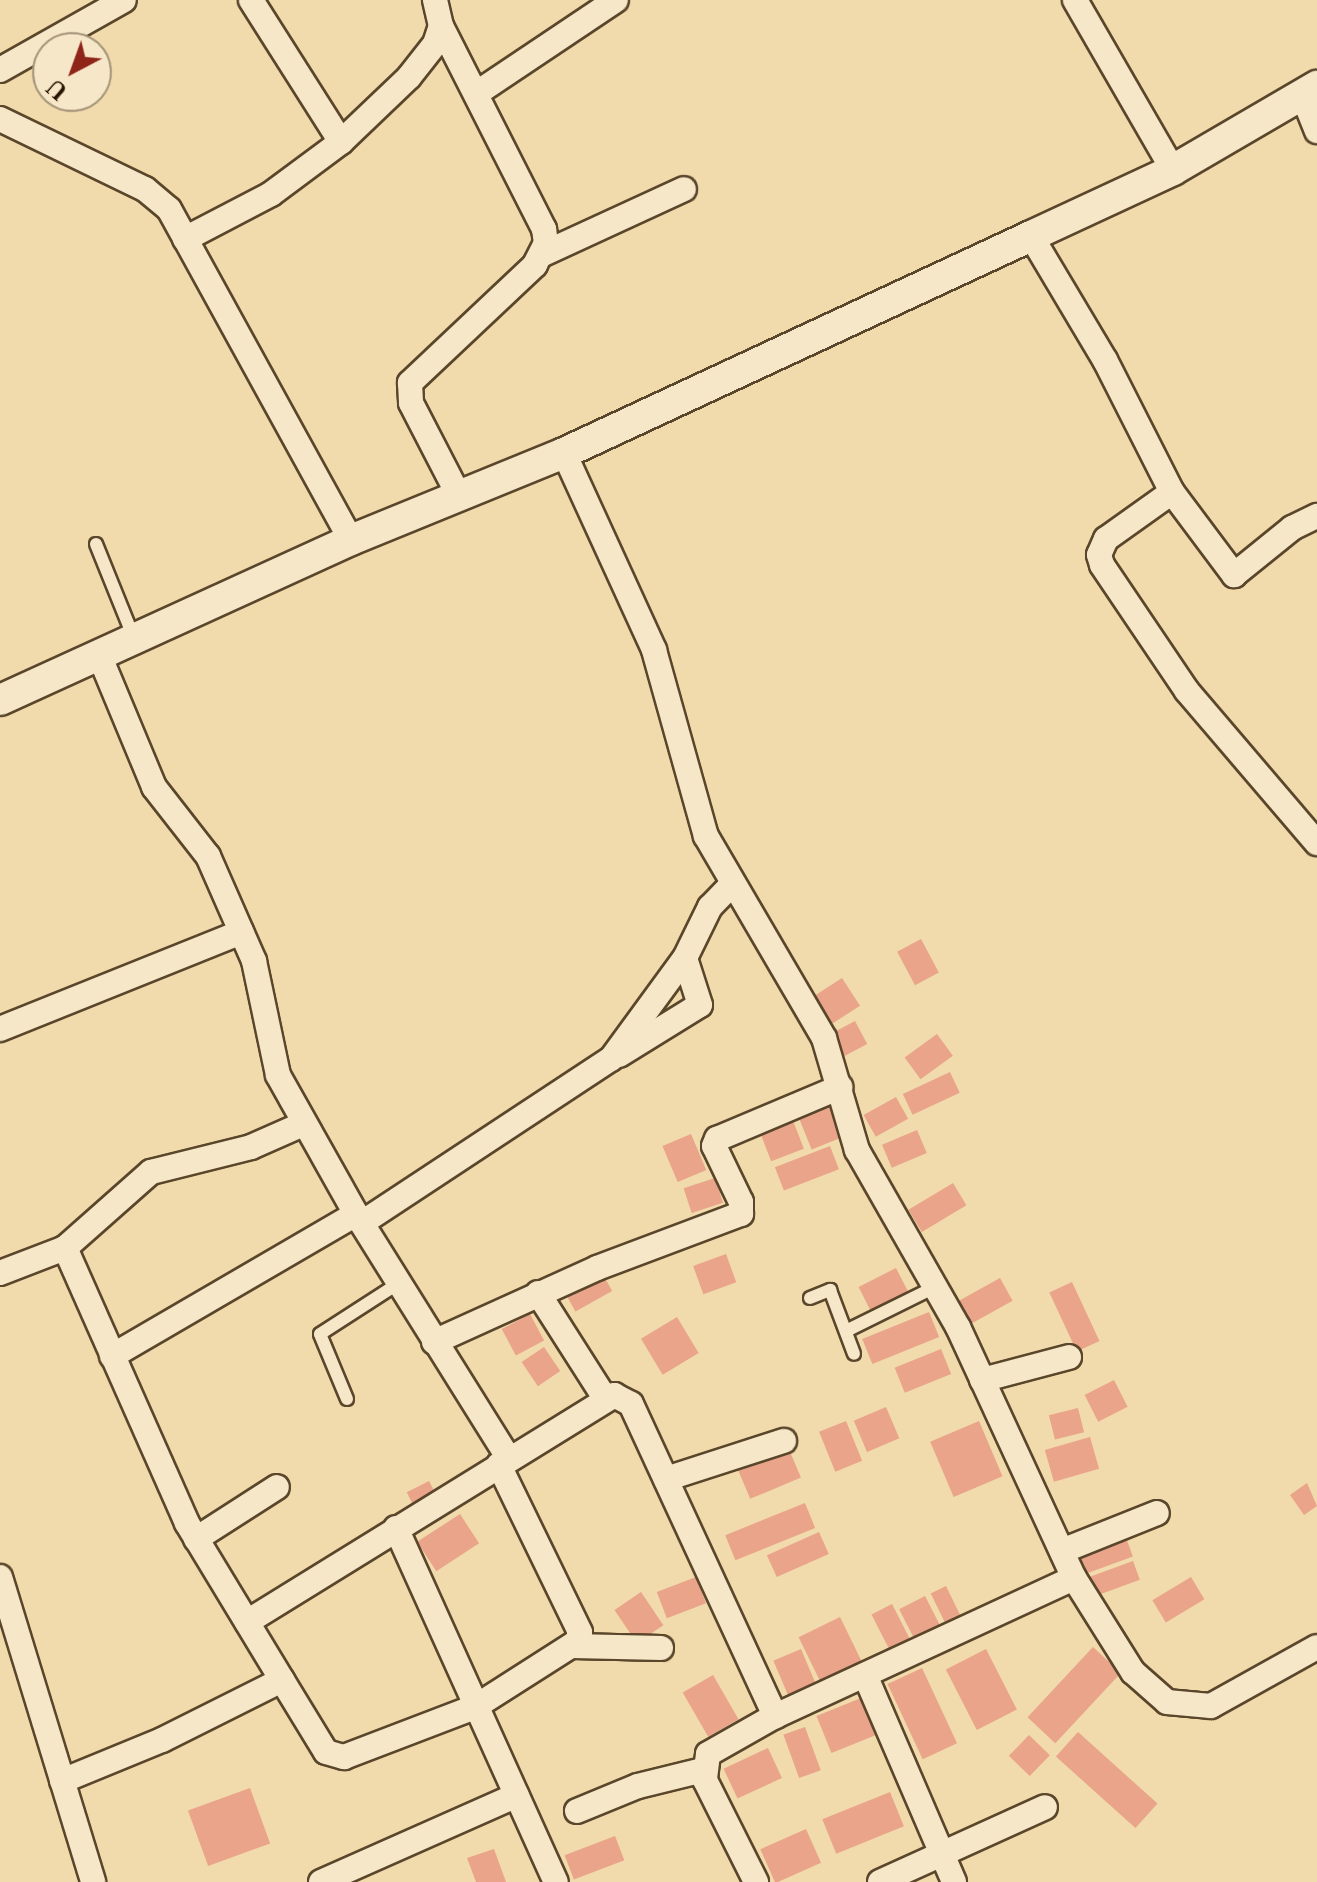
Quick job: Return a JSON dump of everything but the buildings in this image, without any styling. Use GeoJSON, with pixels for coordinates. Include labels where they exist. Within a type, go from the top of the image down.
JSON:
{"type":"FeatureCollection","features":[{"type":"Feature","properties":{"kind":"street"},"geometry":{"type":"LineString","coordinates":[[0,70],[124,0]]}},
{"type":"Feature","properties":{"kind":"street"},"geometry":{"type":"LineString","coordinates":[[251,0],[341,142]]}},
{"type":"Feature","properties":{"kind":"street"},"geometry":{"type":"LineString","coordinates":[[435,0],[441,26],[544,229],[543,254]]}},
{"type":"Feature","properties":{"kind":"street"},"geometry":{"type":"LineString","coordinates":[[477,93],[616,0]]}},
{"type":"Feature","properties":{"kind":"street"},"geometry":{"type":"LineString","coordinates":[[1075,0],[1173,170]]}},
{"type":"Feature","properties":{"kind":"street"},"geometry":{"type":"LineString","coordinates":[[185,239],[271,194],[341,142],[424,61],[441,26]]}},
{"type":"Feature","properties":{"kind":"street"},"geometry":{"type":"LineString","coordinates":[[0,700],[136,641],[351,540],[564,453],[1173,170],[1310,90],[1317,131]]}},
{"type":"Feature","properties":{"kind":"street"},"geometry":{"type":"LineString","coordinates":[[0,119],[145,189],[169,209],[351,540]]}},
{"type":"Feature","properties":{"kind":"street"},"geometry":{"type":"LineString","coordinates":[[459,496],[411,403],[410,383],[543,254],[684,189]]}},
{"type":"Feature","properties":{"kind":"street"},"geometry":{"type":"LineString","coordinates":[[1031,236],[1105,360],[1172,492],[1234,575],[1292,528],[1317,516]]}},
{"type":"Feature","properties":{"kind":"street"},"geometry":{"type":"LineString","coordinates":[[564,453],[640,612],[693,802],[732,884],[807,1003],[840,1087],[857,1150],[935,1287],[1074,1578],[1133,1672],[1167,1702],[1211,1706],[1317,1647]]}},
{"type":"Feature","properties":{"kind":"street"},"geometry":{"type":"LineString","coordinates":[[1172,492],[1106,539],[1099,555],[1102,565],[1187,691],[1317,843]]}},
{"type":"Feature","properties":{"kind":"street"},"geometry":{"type":"LineString","coordinates":[[65,1248],[196,1539],[321,1745],[336,1757],[475,1707],[573,1646],[580,1632],[504,1462],[303,1124],[271,1058],[254,961],[208,856],[154,787],[100,657]]}},
{"type":"Feature","properties":{"kind":"street"},"geometry":{"type":"LineString","coordinates":[[611,1059],[685,958],[705,915],[732,884]]}},
{"type":"Feature","properties":{"kind":"street"},"geometry":{"type":"LineString","coordinates":[[0,1029],[241,932]]}},
{"type":"Feature","properties":{"kind":"street"},"geometry":{"type":"LineString","coordinates":[[112,1356],[359,1218],[700,1005],[685,958]]}},
{"type":"Feature","properties":{"kind":"street"},"geometry":{"type":"LineString","coordinates":[[434,1342],[538,1293],[741,1214],[741,1202],[714,1146],[717,1139],[840,1087]]}},
{"type":"Feature","properties":{"kind":"street"},"geometry":{"type":"LineString","coordinates":[[0,1273],[65,1248],[151,1172],[251,1147],[303,1124]]}},
{"type":"Feature","properties":{"kind":"street"},"geometry":{"type":"LineString","coordinates":[[538,1293],[605,1398]]}},
{"type":"Feature","properties":{"kind":"street"},"geometry":{"type":"LineString","coordinates":[[982,1380],[1069,1357]]}},
{"type":"Feature","properties":{"kind":"street"},"geometry":{"type":"LineString","coordinates":[[247,1622],[614,1395],[631,1404],[775,1716]]}},
{"type":"Feature","properties":{"kind":"street"},"geometry":{"type":"LineString","coordinates":[[666,1479],[784,1441]]}},
{"type":"Feature","properties":{"kind":"street"},"geometry":{"type":"LineString","coordinates":[[196,1539],[277,1487]]}},
{"type":"Feature","properties":{"kind":"street"},"geometry":{"type":"LineString","coordinates":[[1062,1551],[1157,1513]]}},
{"type":"Feature","properties":{"kind":"street"},"geometry":{"type":"LineString","coordinates":[[396,1528],[556,1882]]}},
{"type":"Feature","properties":{"kind":"street"},"geometry":{"type":"LineString","coordinates":[[0,1577],[93,1882]]}},
{"type":"Feature","properties":{"kind":"street"},"geometry":{"type":"LineString","coordinates":[[577,1811],[638,1786],[703,1770],[714,1749],[775,1716],[1074,1578]]}},
{"type":"Feature","properties":{"kind":"street"},"geometry":{"type":"LineString","coordinates":[[573,1646],[661,1648]]}},
{"type":"Feature","properties":{"kind":"street"},"geometry":{"type":"LineString","coordinates":[[865,1675],[954,1882]]}},
{"type":"Feature","properties":{"kind":"street"},"geometry":{"type":"LineString","coordinates":[[62,1781],[162,1740],[282,1680]]}},
{"type":"Feature","properties":{"kind":"street"},"geometry":{"type":"LineString","coordinates":[[703,1770],[756,1882]]}},
{"type":"Feature","properties":{"kind":"street"},"geometry":{"type":"LineString","coordinates":[[321,1882],[517,1795]]}},
{"type":"Feature","properties":{"kind":"street"},"geometry":{"type":"LineString","coordinates":[[880,1882],[1045,1807]]}},
{"type":"Feature","properties":{"kind":"lane"},"geometry":{"type":"LineString","coordinates":[[96,544],[136,641]]}},
{"type":"Feature","properties":{"kind":"lane"},"geometry":{"type":"LineString","coordinates":[[347,1399],[320,1334],[399,1283]]}},
{"type":"Feature","properties":{"kind":"lane"},"geometry":{"type":"LineString","coordinates":[[846,1331],[935,1287]]}},
{"type":"Feature","properties":{"kind":"lane"},"geometry":{"type":"LineString","coordinates":[[810,1298],[830,1290],[854,1354]]}}]}
